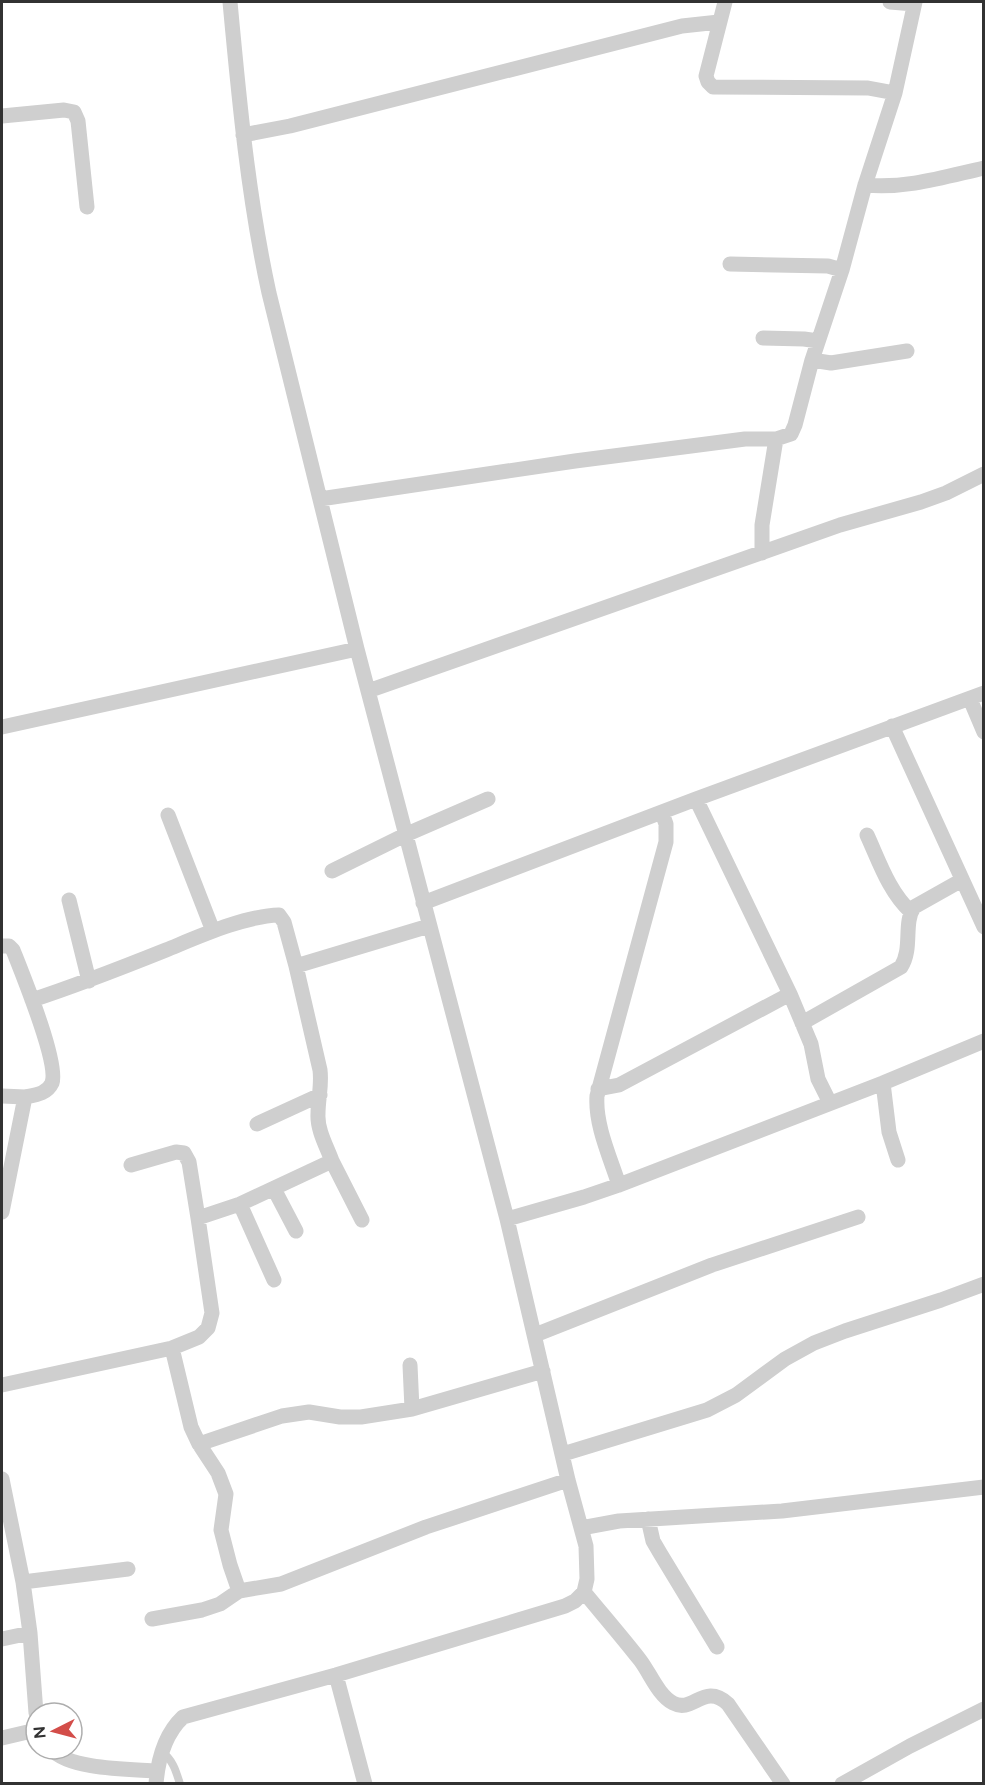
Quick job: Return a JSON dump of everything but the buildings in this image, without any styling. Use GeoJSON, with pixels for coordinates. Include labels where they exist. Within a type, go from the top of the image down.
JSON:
{"type":"FeatureCollection","features":[{"type":"Feature","properties":{"kind":"street"},"geometry":{"type":"LineString","coordinates":[[73,1761],[156,1777],[167,1737],[183,1717],[336,1675],[565,1606],[575,1601],[584,1592],[587,1579],[586,1546],[568,1480],[507,1219],[357,649],[258,241],[243,135],[230,2]]}},
{"type":"Feature","properties":{"kind":"street"},"geometry":{"type":"LineString","coordinates":[[725,2],[706,76],[713,87],[868,88],[895,93]]}},
{"type":"Feature","properties":{"kind":"street"},"geometry":{"type":"LineString","coordinates":[[320,499],[575,461],[745,439],[776,439],[791,434],[818,341],[843,270],[866,185],[895,93],[915,3],[890,2]]}},
{"type":"Feature","properties":{"kind":"street"},"geometry":{"type":"LineString","coordinates":[[243,135],[290,126],[682,26],[719,22]]}},
{"type":"Feature","properties":{"kind":"street"},"geometry":{"type":"LineString","coordinates":[[2,116],[64,110],[74,112],[78,121],[87,207]]}},
{"type":"Feature","properties":{"kind":"street"},"geometry":{"type":"LineString","coordinates":[[866,185],[887,187],[911,184],[984,168]]}},
{"type":"Feature","properties":{"kind":"street"},"geometry":{"type":"LineString","coordinates":[[730,264],[828,266],[843,270]]}},
{"type":"Feature","properties":{"kind":"street"},"geometry":{"type":"LineString","coordinates":[[763,338],[818,341]]}},
{"type":"Feature","properties":{"kind":"street"},"geometry":{"type":"LineString","coordinates":[[812,360],[831,363],[907,351]]}},
{"type":"Feature","properties":{"kind":"street"},"geometry":{"type":"LineString","coordinates":[[762,553],[762,525],[776,439]]}},
{"type":"Feature","properties":{"kind":"street"},"geometry":{"type":"LineString","coordinates":[[368,691],[840,525],[938,496],[984,474]]}},
{"type":"Feature","properties":{"kind":"street"},"geometry":{"type":"LineString","coordinates":[[2,727],[357,649]]}},
{"type":"Feature","properties":{"kind":"street"},"geometry":{"type":"LineString","coordinates":[[423,903],[696,799],[977,696],[984,732]]}},
{"type":"Feature","properties":{"kind":"street"},"geometry":{"type":"LineString","coordinates":[[892,726],[984,927]]}},
{"type":"Feature","properties":{"kind":"street"},"geometry":{"type":"LineString","coordinates":[[332,871],[405,835],[488,799]]}},
{"type":"Feature","properties":{"kind":"street"},"geometry":{"type":"LineString","coordinates":[[696,799],[790,994],[811,1044],[818,1079],[831,1103]]}},
{"type":"Feature","properties":{"kind":"street"},"geometry":{"type":"LineString","coordinates":[[619,1185],[598,1119],[596,1107],[598,1089],[666,842],[666,824],[662,813]]}},
{"type":"Feature","properties":{"kind":"street"},"geometry":{"type":"LineString","coordinates":[[168,815],[213,931]]}},
{"type":"Feature","properties":{"kind":"street"},"geometry":{"type":"LineString","coordinates":[[867,835],[893,891],[900,903],[910,912]]}},
{"type":"Feature","properties":{"kind":"street"},"geometry":{"type":"LineString","coordinates":[[802,1023],[901,967],[908,949],[910,912],[914,907],[962,880]]}},
{"type":"Feature","properties":{"kind":"street"},"geometry":{"type":"LineString","coordinates":[[69,900],[88,981]]}},
{"type":"Feature","properties":{"kind":"street"},"geometry":{"type":"LineString","coordinates":[[32,1000],[88,981],[213,931],[267,915],[279,915],[284,922],[296,966],[320,1070],[317,1116],[319,1126],[332,1161],[362,1220]]}},
{"type":"Feature","properties":{"kind":"street"},"geometry":{"type":"LineString","coordinates":[[296,966],[429,926]]}},
{"type":"Feature","properties":{"kind":"street"},"geometry":{"type":"LineString","coordinates":[[2,946],[9,946],[14,950],[50,1055],[53,1076],[51,1085],[43,1093],[25,1097],[2,1095]]}},
{"type":"Feature","properties":{"kind":"street"},"geometry":{"type":"LineString","coordinates":[[598,1089],[619,1085],[790,994]]}},
{"type":"Feature","properties":{"kind":"street"},"geometry":{"type":"LineString","coordinates":[[507,1219],[567,1203],[619,1185],[883,1083],[984,1041]]}},
{"type":"Feature","properties":{"kind":"street"},"geometry":{"type":"LineString","coordinates":[[883,1083],[889,1132],[898,1160]]}},
{"type":"Feature","properties":{"kind":"street"},"geometry":{"type":"LineString","coordinates":[[257,1124],[320,1095]]}},
{"type":"Feature","properties":{"kind":"street"},"geometry":{"type":"LineString","coordinates":[[2,1212],[25,1097]]}},
{"type":"Feature","properties":{"kind":"street"},"geometry":{"type":"LineString","coordinates":[[2,1385],[172,1348],[199,1337],[208,1328],[212,1313],[189,1162],[184,1153],[176,1152],[131,1165]]}},
{"type":"Feature","properties":{"kind":"street"},"geometry":{"type":"LineString","coordinates":[[198,1218],[240,1204],[332,1161]]}},
{"type":"Feature","properties":{"kind":"street"},"geometry":{"type":"LineString","coordinates":[[274,1189],[296,1231]]}},
{"type":"Feature","properties":{"kind":"street"},"geometry":{"type":"LineString","coordinates":[[240,1204],[274,1280]]}},
{"type":"Feature","properties":{"kind":"street"},"geometry":{"type":"LineString","coordinates":[[535,1335],[712,1264],[858,1217]]}},
{"type":"Feature","properties":{"kind":"street"},"geometry":{"type":"LineString","coordinates":[[562,1454],[707,1410],[736,1395],[785,1359],[814,1343],[984,1284]]}},
{"type":"Feature","properties":{"kind":"street"},"geometry":{"type":"LineString","coordinates":[[172,1348],[191,1427],[218,1473],[226,1494],[221,1530],[239,1590]]}},
{"type":"Feature","properties":{"kind":"street"},"geometry":{"type":"LineString","coordinates":[[410,1365],[412,1409]]}},
{"type":"Feature","properties":{"kind":"street"},"geometry":{"type":"LineString","coordinates":[[199,1444],[282,1416],[309,1412],[340,1417],[362,1417],[412,1409],[443,1402],[543,1371]]}},
{"type":"Feature","properties":{"kind":"street"},"geometry":{"type":"LineString","coordinates":[[2,1479],[23,1582],[30,1633],[35,1701]]}},
{"type":"Feature","properties":{"kind":"street"},"geometry":{"type":"LineString","coordinates":[[152,1618],[202,1610],[220,1604],[239,1590],[281,1584],[426,1527],[568,1480]]}},
{"type":"Feature","properties":{"kind":"street"},"geometry":{"type":"LineString","coordinates":[[581,1528],[618,1521],[782,1511],[984,1487]]}},
{"type":"Feature","properties":{"kind":"street"},"geometry":{"type":"LineString","coordinates":[[648,1519],[653,1541],[660,1554],[717,1647]]}},
{"type":"Feature","properties":{"kind":"street"},"geometry":{"type":"LineString","coordinates":[[23,1582],[128,1569]]}},
{"type":"Feature","properties":{"kind":"street"},"geometry":{"type":"LineString","coordinates":[[584,1592],[640,1660],[666,1698],[678,1706],[686,1705],[707,1695],[720,1697],[728,1704],[783,1784]]}},
{"type":"Feature","properties":{"kind":"street"},"geometry":{"type":"LineString","coordinates":[[2,1639],[30,1633]]}},
{"type":"Feature","properties":{"kind":"street"},"geometry":{"type":"LineString","coordinates":[[336,1675],[365,1784]]}},
{"type":"Feature","properties":{"kind":"street"},"geometry":{"type":"LineString","coordinates":[[842,1784],[909,1746],[984,1709]]}},
{"type":"Feature","properties":{"kind":"street"},"geometry":{"type":"LineString","coordinates":[[2,1738],[24,1733]]}},
{"type":"Feature","properties":{"kind":"lane"},"geometry":{"type":"LineString","coordinates":[[162,1752],[168,1756],[175,1767],[180,1784]]}}]}
